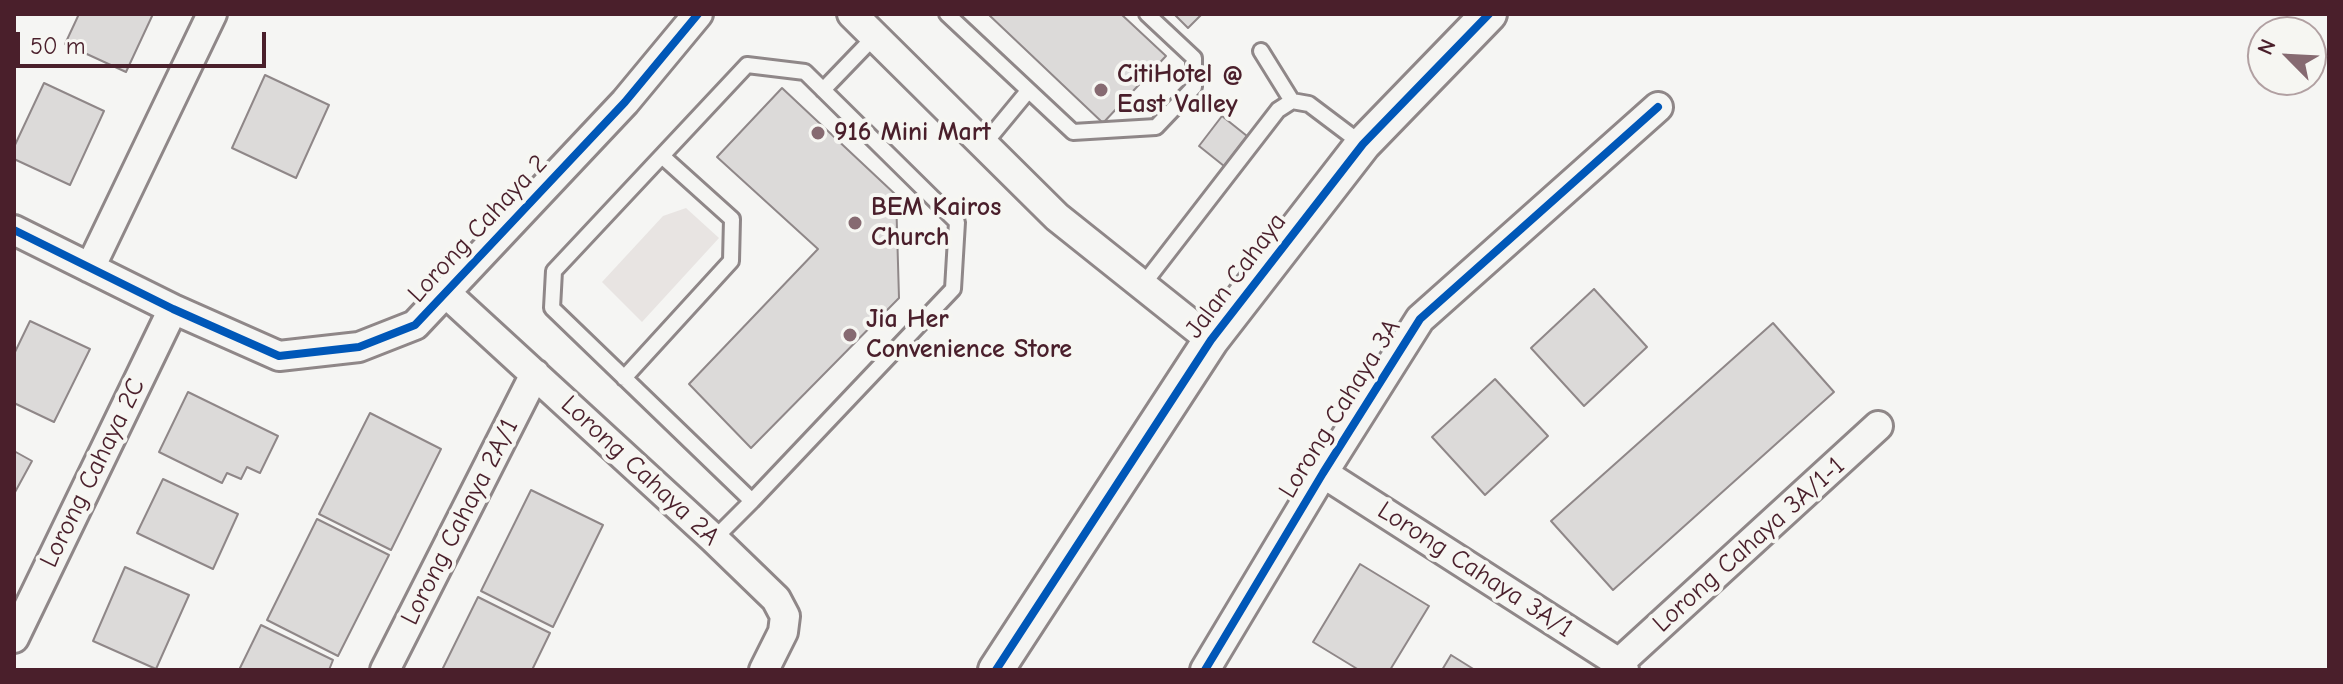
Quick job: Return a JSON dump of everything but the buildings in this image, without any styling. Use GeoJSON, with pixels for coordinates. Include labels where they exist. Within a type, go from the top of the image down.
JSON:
{"type":"FeatureCollection","features":[{"type":"Feature","properties":{"kind":"street"},"geometry":{"type":"LineString","coordinates":[[90,268],[212,14]]}},
{"type":"Feature","properties":{"kind":"street","name":"Lorong Cahaya 2"},"geometry":{"type":"LineString","coordinates":[[14,230],[173,309],[279,356],[359,347],[415,325],[625,102],[698,14]]}},
{"type":"Feature","properties":{"kind":"street"},"geometry":{"type":"LineString","coordinates":[[852,14],[1057,217],[1211,340]]}},
{"type":"Feature","properties":{"kind":"street","name":"Jalan Cahaya"},"geometry":{"type":"LineString","coordinates":[[996,670],[1211,340],[1363,144],[1489,14]]}},
{"type":"Feature","properties":{"kind":"street","name":"Lorong Cahaya 3A"},"geometry":{"type":"LineString","coordinates":[[1205,670],[1420,319],[1658,107]]}},
{"type":"Feature","properties":{"kind":"street","name":"Lorong Cahaya 2A"},"geometry":{"type":"LineString","coordinates":[[446,293],[776,599],[785,616],[783,632],[764,670]]}},
{"type":"Feature","properties":{"kind":"street","name":"Lorong Cahaya 2C"},"geometry":{"type":"LineString","coordinates":[[14,638],[173,309]]}},
{"type":"Feature","properties":{"kind":"street","name":"Lorong Cahaya 2A/1"},"geometry":{"type":"LineString","coordinates":[[385,670],[535,374]]}},
{"type":"Feature","properties":{"kind":"street","name":"Lorong Cahaya 3A/1-1"},"geometry":{"type":"LineString","coordinates":[[1622,666],[1878,426]]}},
{"type":"Feature","properties":{"kind":"street","name":"Lorong Cahaya 3A/1"},"geometry":{"type":"LineString","coordinates":[[1323,473],[1622,666]]}},
{"type":"Feature","properties":{"kind":"lane"},"geometry":{"type":"LineString","coordinates":[[947,14],[1073,132],[1156,127],[1194,87],[1194,58],[1147,14]]}},
{"type":"Feature","properties":{"kind":"lane"},"geometry":{"type":"LineString","coordinates":[[823,90],[875,36]]}},
{"type":"Feature","properties":{"kind":"lane"},"geometry":{"type":"LineString","coordinates":[[1261,51],[1292,101]]}},
{"type":"Feature","properties":{"kind":"lane"},"geometry":{"type":"LineString","coordinates":[[714,539],[752,501],[953,289],[957,222],[805,72],[747,65],[554,271],[552,308],[752,501]]}},
{"type":"Feature","properties":{"kind":"lane"},"geometry":{"type":"LineString","coordinates":[[985,143],[1028,91]]}},
{"type":"Feature","properties":{"kind":"lane"},"geometry":{"type":"LineString","coordinates":[[1142,286],[1278,110],[1292,101],[1309,104],[1363,144]]}},
{"type":"Feature","properties":{"kind":"lane"},"geometry":{"type":"LineString","coordinates":[[624,378],[731,261],[732,219],[662,156]]}},
{"type":"Feature","properties":{"kind":"shaded area"},"geometry":{"type":"Polygon","coordinates":[[[686,208],[719,238],[642,322],[602,282],[663,216],[686,208]]]}},
{"type":"Feature","properties":{"kind":"cycle path"},"geometry":{"type":"LineString","coordinates":[[14,230],[173,309],[279,356],[359,347],[415,325],[625,102],[698,14]]}},
{"type":"Feature","properties":{"kind":"cycle path"},"geometry":{"type":"LineString","coordinates":[[996,670],[1211,340],[1363,144],[1489,14]]}},
{"type":"Feature","properties":{"kind":"cycle path"},"geometry":{"type":"LineString","coordinates":[[1205,670],[1420,319],[1658,107]]}},
{"type":"Feature","properties":{"kind":"place","name":"CitiHotel @ East Valley"},"geometry":{"type":"Point","coordinates":[1101,90]}},
{"type":"Feature","properties":{"kind":"place","name":"916 Mini Mart"},"geometry":{"type":"Point","coordinates":[818,133]}},
{"type":"Feature","properties":{"kind":"place","name":"BEM Kairos Church"},"geometry":{"type":"Point","coordinates":[855,223]}},
{"type":"Feature","properties":{"kind":"place","name":"Jia Her Convenience Store"},"geometry":{"type":"Point","coordinates":[850,335]}}]}
